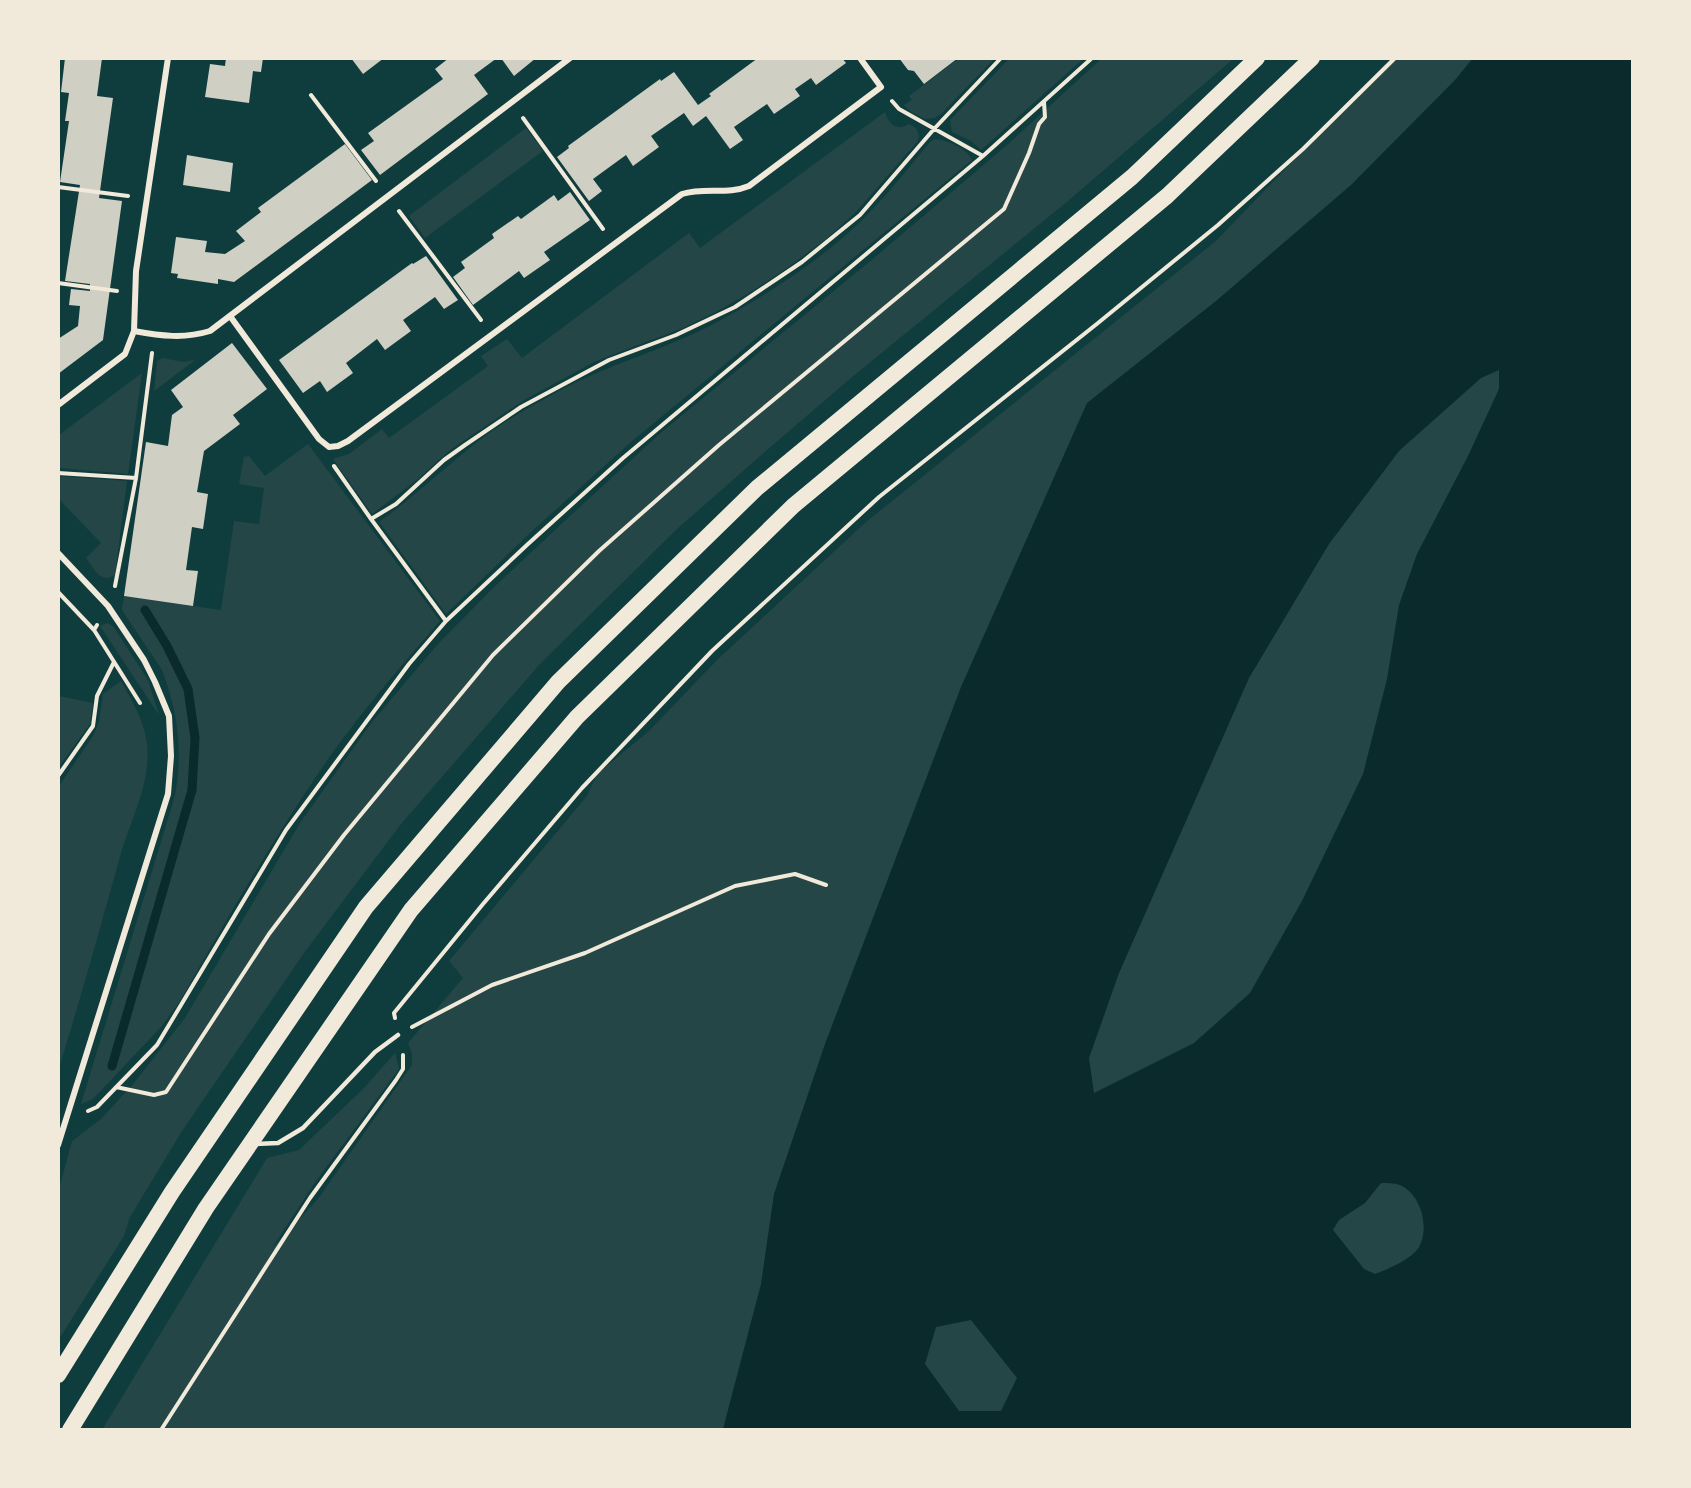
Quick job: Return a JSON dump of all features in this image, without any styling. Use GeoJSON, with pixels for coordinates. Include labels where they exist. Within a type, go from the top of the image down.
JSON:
{"type":"FeatureCollection","features":[{"type":"Feature","properties":{"kind":"highway"},"geometry":{"type":"LineString","coordinates":[[58,1375],[172,1191],[366,907],[558,682],[757,488],[1132,177],[1257,58]]}},
{"type":"Feature","properties":{"kind":"highway"},"geometry":{"type":"LineString","coordinates":[[70,1430],[206,1208],[411,910],[577,717],[793,506],[1167,196],[1312,58]]}},
{"type":"Feature","properties":{"kind":"street"},"geometry":{"type":"LineString","coordinates":[[58,405],[125,354],[134,331],[135,293],[168,58]]}},
{"type":"Feature","properties":{"kind":"street"},"geometry":{"type":"LineString","coordinates":[[134,331],[154,335],[192,336],[210,330],[570,58]]}},
{"type":"Feature","properties":{"kind":"street"},"geometry":{"type":"LineString","coordinates":[[230,316],[319,440],[329,447],[338,446],[348,441],[682,194],[694,190],[737,191],[749,186],[881,87],[860,58]]}},
{"type":"Feature","properties":{"kind":"street"},"geometry":{"type":"LineString","coordinates":[[58,553],[108,606],[144,660],[169,716],[171,765],[168,794],[58,1145]]}},
{"type":"Feature","properties":{"kind":"lane"},"geometry":{"type":"LineString","coordinates":[[250,1144],[278,1143],[303,1128],[375,1052],[398,1035]]}},
{"type":"Feature","properties":{"kind":"path"},"geometry":{"type":"LineString","coordinates":[[370,519],[396,504],[444,460],[521,407],[587,370],[676,335],[735,307],[768,287],[860,215],[934,129],[1001,58]]}},
{"type":"Feature","properties":{"kind":"path"},"geometry":{"type":"LineString","coordinates":[[67,1120],[97,1107],[157,1044],[286,830],[409,664],[446,621],[528,543],[623,458],[983,156],[1092,58]]}},
{"type":"Feature","properties":{"kind":"path"},"geometry":{"type":"LineString","coordinates":[[161,1430],[310,1198],[404,1069],[404,1058],[394,1013],[475,913],[582,788],[712,651],[879,497],[1218,225],[1303,149],[1395,58]]}},
{"type":"Feature","properties":{"kind":"path"},"geometry":{"type":"LineString","coordinates":[[881,87],[899,109],[983,156]]}},
{"type":"Feature","properties":{"kind":"path"},"geometry":{"type":"LineString","coordinates":[[311,95],[492,335]]}},
{"type":"Feature","properties":{"kind":"path"},"geometry":{"type":"LineString","coordinates":[[116,1087],[154,1095],[166,1092],[269,934],[344,835],[493,656],[546,602],[599,551],[719,445],[1004,209],[1039,124],[1045,117],[1044,101]]}},
{"type":"Feature","properties":{"kind":"path"},"geometry":{"type":"LineString","coordinates":[[512,103],[614,244]]}},
{"type":"Feature","properties":{"kind":"path"},"geometry":{"type":"LineString","coordinates":[[58,187],[147,199]]}},
{"type":"Feature","properties":{"kind":"path"},"geometry":{"type":"LineString","coordinates":[[58,283],[135,293]]}},
{"type":"Feature","properties":{"kind":"path"},"geometry":{"type":"LineString","coordinates":[[94,630],[108,606],[116,580],[136,478],[154,335]]}},
{"type":"Feature","properties":{"kind":"path"},"geometry":{"type":"LineString","coordinates":[[329,447],[330,460],[370,519],[446,621]]}},
{"type":"Feature","properties":{"kind":"path"},"geometry":{"type":"LineString","coordinates":[[58,473],[136,478]]}},
{"type":"Feature","properties":{"kind":"path"},"geometry":{"type":"LineString","coordinates":[[58,592],[94,630],[145,713]]}},
{"type":"Feature","properties":{"kind":"path"},"geometry":{"type":"LineString","coordinates":[[58,776],[93,726],[98,696],[114,661]]}},
{"type":"Feature","properties":{"kind":"path"},"geometry":{"type":"LineString","coordinates":[[398,1035],[492,985],[585,953],[735,886],[795,874],[826,885]]}},
{"type":"Feature","properties":{"kind":"shaded area"},"geometry":{"type":"Polygon","coordinates":[[[1473,58],[1632,59],[1632,1429],[723,1429],[761,1284],[774,1194],[825,1044],[961,687],[1087,403],[1216,301],[1351,185],[1455,80],[1473,58]],[[1499,370],[1481,378],[1399,451],[1329,544],[1249,678],[1119,973],[1089,1058],[1094,1093],[1194,1043],[1250,993],[1302,901],[1363,774],[1387,679],[1399,605],[1417,554],[1468,456],[1499,389],[1499,370]],[[1381,1183],[1365,1203],[1339,1220],[1333,1230],[1364,1269],[1375,1274],[1399,1264],[1419,1247],[1424,1231],[1422,1212],[1407,1189],[1393,1183],[1381,1183]],[[971,1320],[936,1327],[925,1364],[959,1411],[1001,1411],[1017,1378],[971,1320]]]}},
{"type":"Feature","properties":{"kind":"shaded area"},"geometry":{"type":"Polygon","coordinates":[[[958,59],[994,59],[935,118],[925,119],[911,112],[904,105],[912,100],[909,96],[958,59]]]}},
{"type":"Feature","properties":{"kind":"shaded area"},"geometry":{"type":"Polygon","coordinates":[[[1009,59],[1083,59],[981,150],[971,141],[952,132],[950,120],[1009,59]]]}},
{"type":"Feature","properties":{"kind":"shaded area"},"geometry":{"type":"Polygon","coordinates":[[[1101,59],[1233,59],[1068,201],[852,377],[767,450],[677,529],[540,664],[401,824],[304,953],[182,1131],[130,1217],[124,1236],[59,1339],[59,1189],[72,1141],[101,1119],[134,1083],[185,1018],[300,823],[372,722],[437,645],[493,588],[664,430],[868,263],[1007,145],[1101,59]]]}},
{"type":"Feature","properties":{"kind":"shaded area"},"geometry":{"type":"Polygon","coordinates":[[[1391,59],[1632,59],[1632,1429],[102,1430],[267,1158],[299,1150],[364,1088],[395,1053],[399,1069],[316,1181],[272,1248],[318,1199],[412,1065],[412,1054],[408,1043],[463,978],[449,961],[587,796],[597,774],[649,731],[718,659],[866,522],[1216,241],[1391,59]]]}},
{"type":"Feature","properties":{"kind":"shaded area"},"geometry":{"type":"Polygon","coordinates":[[[885,112],[894,126],[909,124],[916,128],[918,141],[856,212],[826,239],[751,292],[683,328],[596,361],[524,400],[450,450],[418,479],[372,514],[333,459],[349,454],[382,429],[389,438],[488,366],[481,356],[507,339],[522,358],[689,233],[700,248],[885,112]]]}},
{"type":"Feature","properties":{"kind":"shaded area"},"geometry":{"type":"Polygon","coordinates":[[[526,128],[543,151],[425,238],[409,216],[526,128]]]}},
{"type":"Feature","properties":{"kind":"shaded area"},"geometry":{"type":"Polygon","coordinates":[[[935,139],[956,145],[972,160],[631,442],[532,531],[446,614],[379,522],[462,454],[515,416],[556,392],[588,377],[708,327],[787,280],[842,239],[858,224],[935,139]]]}},
{"type":"Feature","properties":{"kind":"shaded area"},"geometry":{"type":"Polygon","coordinates":[[[163,358],[183,362],[195,360],[154,391],[157,361],[163,358]]]}},
{"type":"Feature","properties":{"kind":"shaded area"},"geometry":{"type":"Polygon","coordinates":[[[142,373],[128,474],[59,468],[59,435],[142,373]]]}},
{"type":"Feature","properties":{"kind":"shaded area"},"geometry":{"type":"Polygon","coordinates":[[[308,444],[440,621],[368,706],[308,788],[233,909],[180,1001],[162,1026],[93,1099],[81,1104],[174,799],[179,766],[178,734],[168,686],[162,670],[122,610],[124,596],[221,610],[234,521],[259,524],[264,488],[239,484],[244,457],[249,456],[265,476],[308,444]]]}},
{"type":"Feature","properties":{"kind":"shaded area"},"geometry":{"type":"Polygon","coordinates":[[[58,476],[127,481],[115,575],[105,578],[101,576],[86,558],[101,543],[59,499],[58,476]]]}},
{"type":"Feature","properties":{"kind":"shaded area"},"geometry":{"type":"Polygon","coordinates":[[[107,623],[113,626],[148,680],[159,715],[100,626],[107,623]]]}},
{"type":"Feature","properties":{"kind":"shaded area"},"geometry":{"type":"Polygon","coordinates":[[[121,681],[143,726],[147,743],[146,772],[140,800],[121,853],[59,1068],[59,786],[93,736],[99,722],[103,694],[121,681]]]}},
{"type":"Feature","properties":{"kind":"shaded area"},"geometry":{"type":"Polygon","coordinates":[[[59,696],[93,703],[90,724],[59,767],[59,696]]]}},
{"type":"Feature","properties":{"kind":"building"},"geometry":{"type":"Polygon","coordinates":[[[65,58],[102,58],[97,96],[113,98],[99,198],[122,201],[103,340],[58,374],[58,339],[78,326],[80,306],[69,305],[71,289],[90,291],[90,284],[65,281],[80,185],[60,182],[69,121],[65,121],[69,93],[61,92],[65,58]]]}},
{"type":"Feature","properties":{"kind":"building"},"geometry":{"type":"Polygon","coordinates":[[[226,58],[263,58],[261,72],[253,71],[249,103],[205,97],[210,64],[225,66],[226,58]]]}},
{"type":"Feature","properties":{"kind":"building"},"geometry":{"type":"Polygon","coordinates":[[[351,58],[384,58],[363,74],[351,58]]]}},
{"type":"Feature","properties":{"kind":"building"},"geometry":{"type":"Polygon","coordinates":[[[449,58],[497,58],[474,75],[488,94],[380,175],[361,150],[374,141],[368,133],[443,79],[435,69],[449,58]]]}},
{"type":"Feature","properties":{"kind":"building"},"geometry":{"type":"Polygon","coordinates":[[[501,58],[536,58],[514,76],[501,58]]]}},
{"type":"Feature","properties":{"kind":"building"},"geometry":{"type":"Polygon","coordinates":[[[758,58],[842,58],[846,63],[816,85],[811,78],[795,89],[800,96],[774,114],[767,104],[734,127],[743,140],[730,149],[706,116],[693,126],[684,113],[651,136],[659,147],[633,166],[626,155],[593,179],[602,191],[589,201],[557,157],[569,148],[568,146],[660,79],[661,81],[674,72],[698,105],[711,96],[709,94],[758,58]]]}},
{"type":"Feature","properties":{"kind":"building"},"geometry":{"type":"Polygon","coordinates":[[[899,58],[958,58],[924,84],[914,71],[908,70],[899,58]]]}},
{"type":"Feature","properties":{"kind":"building"},"geometry":{"type":"Polygon","coordinates":[[[345,144],[372,180],[337,206],[234,282],[218,279],[218,284],[177,278],[178,274],[171,273],[176,237],[207,241],[205,252],[225,254],[245,241],[236,231],[261,212],[258,208],[345,144]]]}},
{"type":"Feature","properties":{"kind":"building"},"geometry":{"type":"Polygon","coordinates":[[[187,155],[233,163],[230,192],[183,185],[187,155]]]}},
{"type":"Feature","properties":{"kind":"building"},"geometry":{"type":"Polygon","coordinates":[[[570,192],[590,220],[544,252],[550,260],[524,278],[519,271],[473,305],[453,277],[465,268],[461,262],[494,238],[492,234],[518,216],[521,219],[554,195],[558,201],[570,192]]]}},
{"type":"Feature","properties":{"kind":"building"},"geometry":{"type":"Polygon","coordinates":[[[426,256],[458,300],[444,309],[435,297],[403,320],[411,331],[385,350],[377,339],[346,363],[353,373],[327,392],[320,381],[303,393],[279,360],[412,263],[426,256]]]}},
{"type":"Feature","properties":{"kind":"building"},"geometry":{"type":"Polygon","coordinates":[[[232,343],[267,389],[233,415],[240,424],[204,451],[197,492],[208,494],[203,529],[192,527],[186,570],[198,571],[193,606],[124,596],[146,442],[168,446],[172,415],[183,407],[171,390],[232,343]]]}},
{"type":"Feature","properties":{"kind":"waterway"},"geometry":{"type":"LineString","coordinates":[[112,1066],[192,790],[195,738],[188,689],[167,646],[145,610]]}}]}
